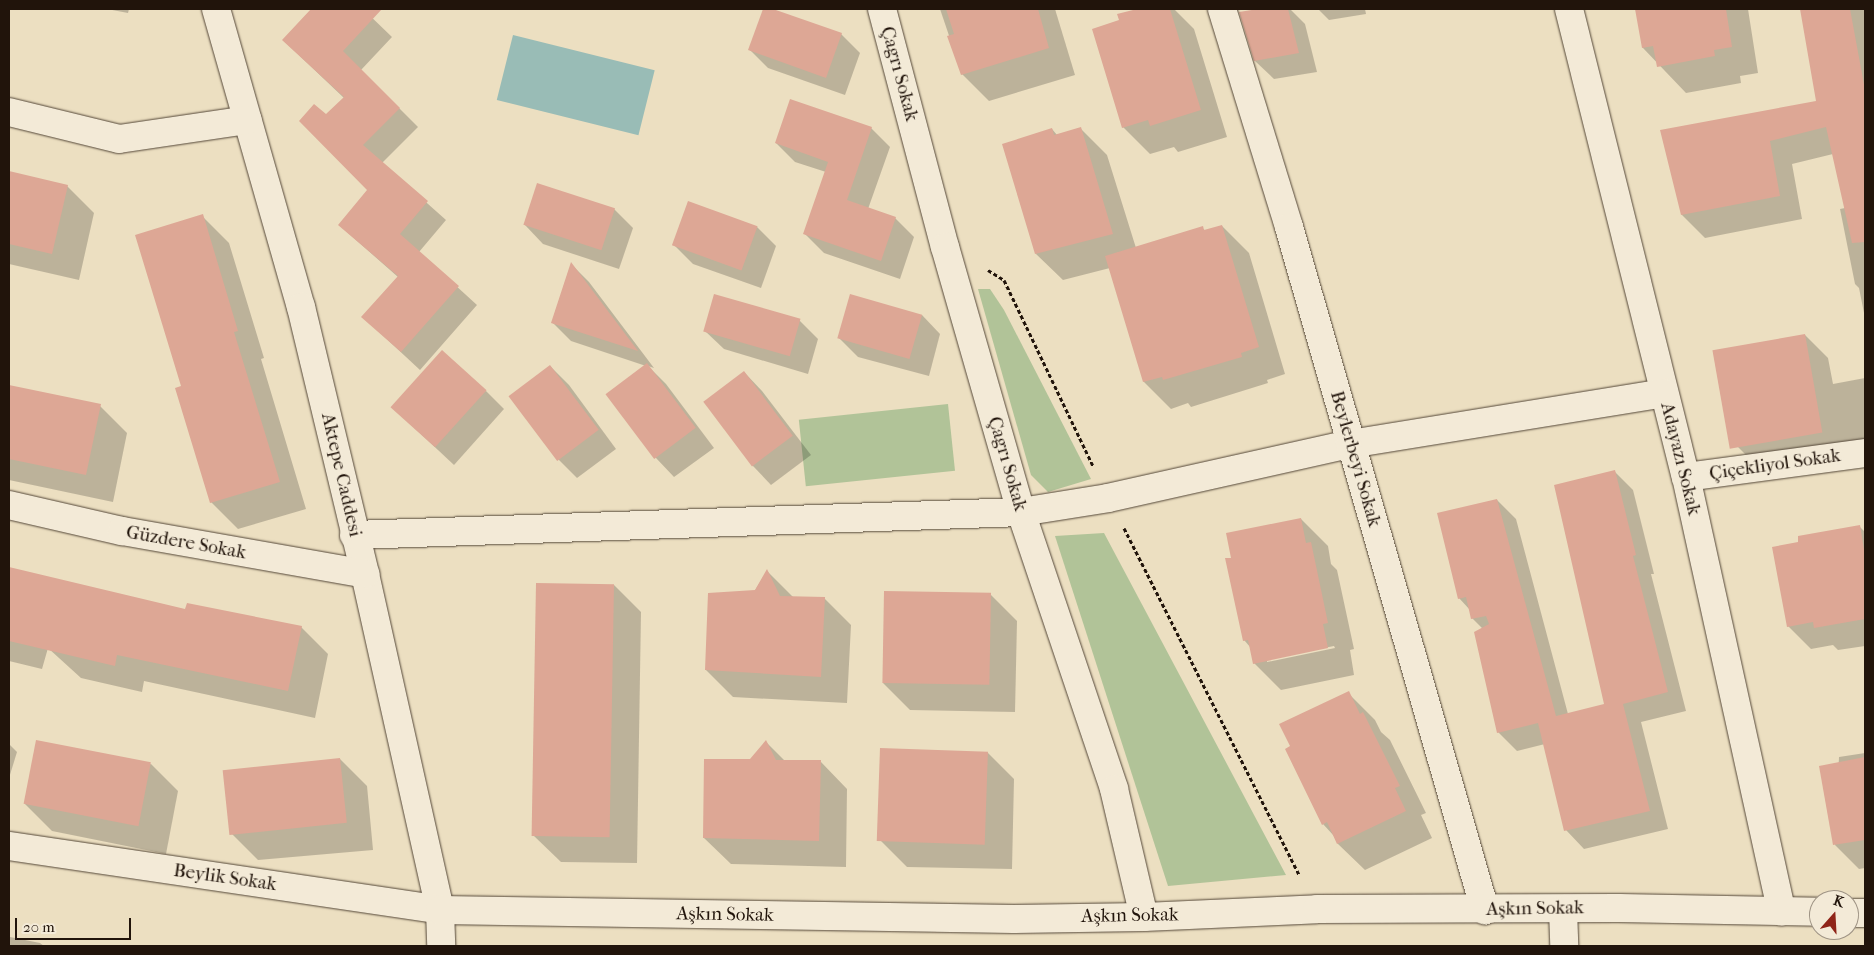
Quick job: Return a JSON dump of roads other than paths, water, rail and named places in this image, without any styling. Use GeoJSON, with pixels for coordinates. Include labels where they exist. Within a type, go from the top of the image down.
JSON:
{"type":"FeatureCollection","features":[{"type":"Feature","properties":{"kind":"street","name":"Aktepe Caddesi"},"geometry":{"type":"LineString","coordinates":[[216,9],[301,308],[365,574],[440,910],[441,946]]}},
{"type":"Feature","properties":{"kind":"street","name":"Çagrı Sokak"},"geometry":{"type":"LineString","coordinates":[[882,9],[945,247],[1021,512],[1114,789],[1144,917]]}},
{"type":"Feature","properties":{"kind":"street","name":"Beylerbeyi Sokak"},"geometry":{"type":"LineString","coordinates":[[1222,9],[1289,227],[1485,910]]}},
{"type":"Feature","properties":{"kind":"street","name":"Adayazı Sokak"},"geometry":{"type":"LineString","coordinates":[[1569,9],[1686,477],[1782,912]]}},
{"type":"Feature","properties":{"kind":"street"},"geometry":{"type":"LineString","coordinates":[[9,112],[119,139],[248,120]]}},
{"type":"Feature","properties":{"kind":"street"},"geometry":{"type":"LineString","coordinates":[[354,534],[1021,512],[1108,498],[1350,444],[1664,393]]}},
{"type":"Feature","properties":{"kind":"street","name":"Çiçekliyol Sokak"},"geometry":{"type":"LineString","coordinates":[[1686,477],[1865,453]]}},
{"type":"Feature","properties":{"kind":"street","name":"Güzdere Sokak"},"geometry":{"type":"LineString","coordinates":[[9,505],[122,531],[365,574]]}},
{"type":"Feature","properties":{"kind":"street","name":"Beylik Sokak"},"geometry":{"type":"LineString","coordinates":[[9,846],[440,910]]}},
{"type":"Feature","properties":{"kind":"street","name":"Aşkın Sokak"},"geometry":{"type":"LineString","coordinates":[[440,910],[1014,919],[1144,917],[1316,909],[1563,909],[1809,912]]}},
{"type":"Feature","properties":{"kind":"street"},"geometry":{"type":"LineString","coordinates":[[1563,909],[1564,946]]}},
{"type":"Feature","properties":{"kind":"water"},"geometry":{"type":"Polygon","coordinates":[[[513,35],[655,70],[638,135],[497,100],[513,35]]]}}]}
